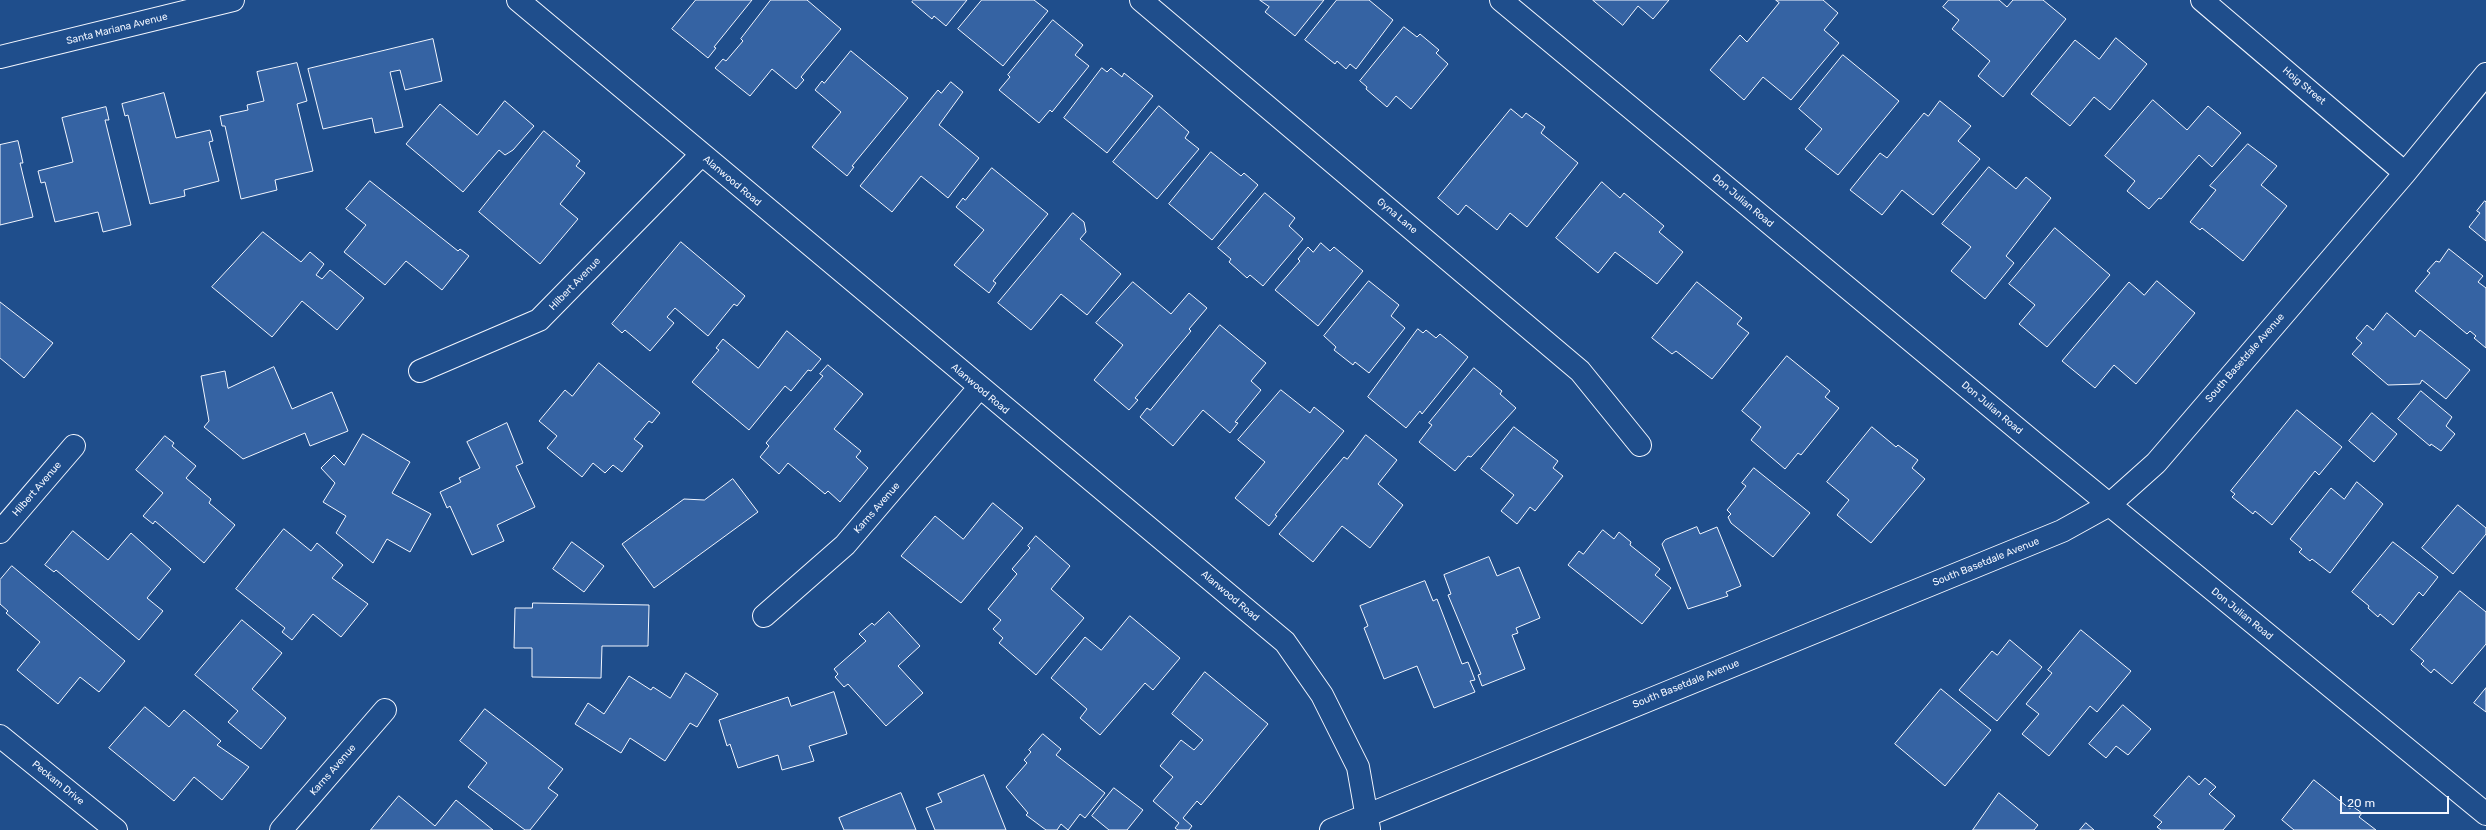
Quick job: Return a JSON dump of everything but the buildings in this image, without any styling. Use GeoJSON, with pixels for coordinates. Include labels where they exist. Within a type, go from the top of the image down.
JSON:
{"type":"FeatureCollection","features":[{"type":"Feature","properties":{"kind":"street","name":"Santa Mariana Avenue"},"geometry":{"type":"LineString","coordinates":[[0,57],[233,0]]}},
{"type":"Feature","properties":{"kind":"street","name":"Alanwood Road"},"geometry":{"type":"LineString","coordinates":[[518,0],[979,388],[1285,642],[1322,695],[1358,767],[1368,823]]}},
{"type":"Feature","properties":{"kind":"street","name":"Gyna Lane"},"geometry":{"type":"LineString","coordinates":[[1141,0],[1580,371],[1640,445]]}},
{"type":"Feature","properties":{"kind":"street","name":"Don Julian Road"},"geometry":{"type":"LineString","coordinates":[[1501,0],[2109,505],[2486,814]]}},
{"type":"Feature","properties":{"kind":"street","name":"Hoig Street"},"geometry":{"type":"LineString","coordinates":[[2202,0],[2405,173]]}},
{"type":"Feature","properties":{"kind":"street","name":"South Basetdale Avenue"},"geometry":{"type":"LineString","coordinates":[[1331,830],[1368,823],[2062,531],[2109,505],[2156,463],[2405,173],[2486,74]]}},
{"type":"Feature","properties":{"kind":"street","name":"Hilbert Avenue"},"geometry":{"type":"LineString","coordinates":[[420,371],[539,320],[701,155]]}},
{"type":"Feature","properties":{"kind":"street","name":"Karns Avenue"},"geometry":{"type":"LineString","coordinates":[[764,616],[845,545],[979,388]]}},
{"type":"Feature","properties":{"kind":"street","name":"Hilbert Avenue"},"geometry":{"type":"LineString","coordinates":[[0,532],[74,446]]}},
{"type":"Feature","properties":{"kind":"street","name":"Karns Avenue"},"geometry":{"type":"LineString","coordinates":[[281,830],[385,710]]}},
{"type":"Feature","properties":{"kind":"street","name":"Peckam Drive"},"geometry":{"type":"LineString","coordinates":[[0,736],[116,830]]}}]}
